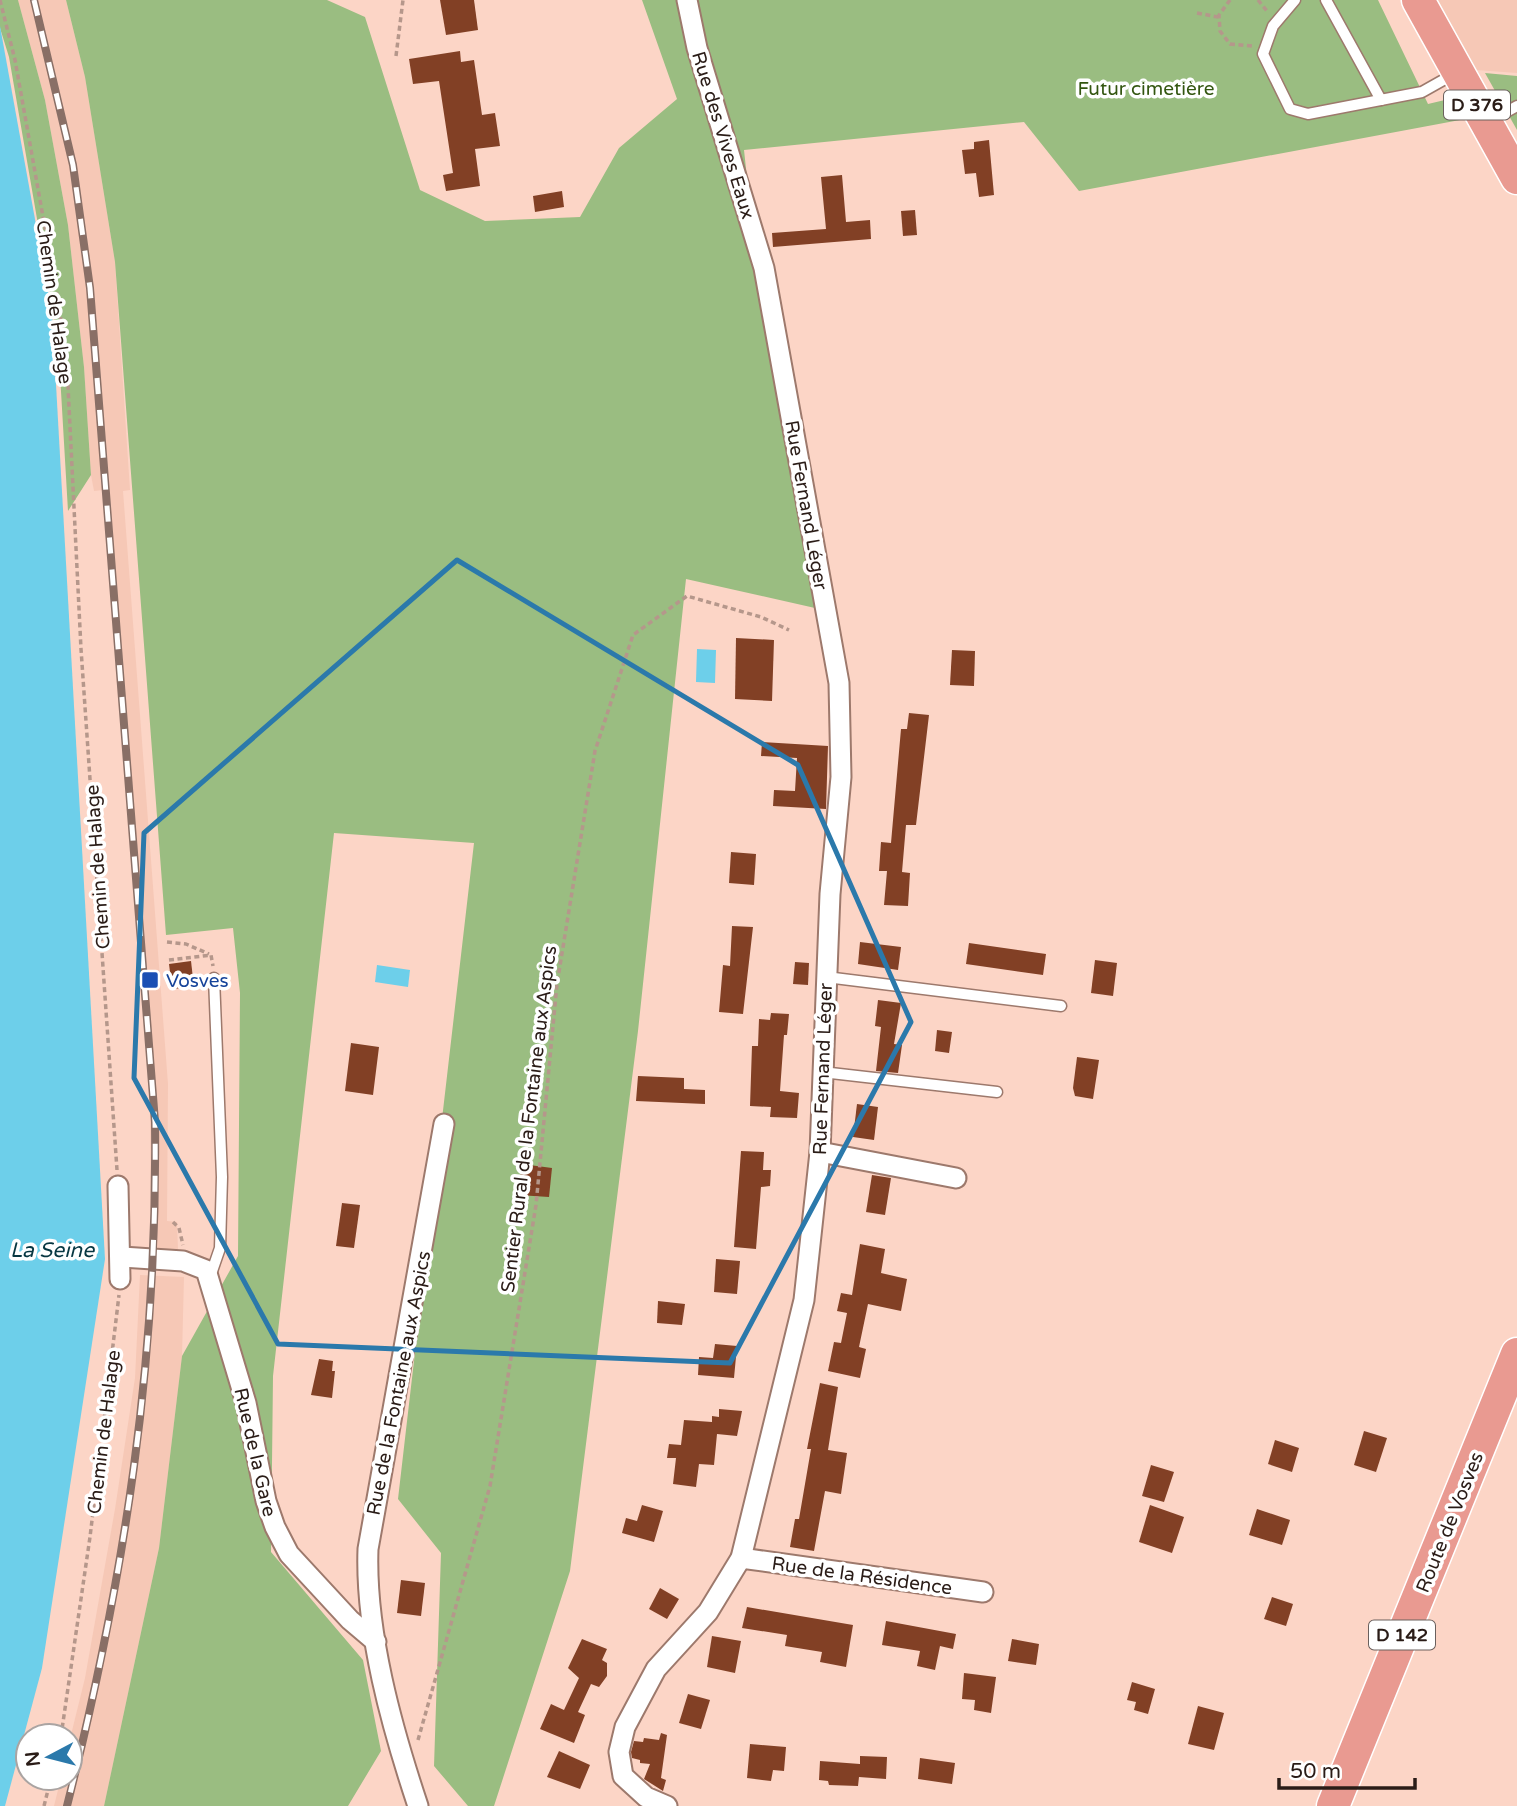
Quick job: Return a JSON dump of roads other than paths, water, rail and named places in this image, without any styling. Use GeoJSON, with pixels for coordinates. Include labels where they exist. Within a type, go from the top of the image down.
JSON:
{"type":"FeatureCollection","features":[{"type":"Feature","properties":{"kind":"main road","name":"D 376"},"geometry":{"type":"LineString","coordinates":[[1420,0],[1517,178]]}},
{"type":"Feature","properties":{"kind":"main road","name":"Route de Vosves"},"geometry":{"type":"LineString","coordinates":[[1333,1806],[1517,1354]]}},
{"type":"Feature","properties":{"kind":"street","name":"Rue des Vives Eaux"},"geometry":{"type":"LineString","coordinates":[[687,0],[697,48],[764,268]]}},
{"type":"Feature","properties":{"kind":"street","name":"Rue Fernand Léger"},"geometry":{"type":"LineString","coordinates":[[667,1806],[646,1797],[623,1776],[619,1752],[625,1727],[656,1669],[708,1612],[741,1558],[804,1300],[820,1152],[825,977],[841,777],[839,683],[764,268]]}},
{"type":"Feature","properties":{"kind":"street","name":"Rue de la Fontaine aux Aspics"},"geometry":{"type":"LineString","coordinates":[[376,1642],[367,1580],[368,1549],[444,1124]]}},
{"type":"Feature","properties":{"kind":"street"},"geometry":{"type":"LineString","coordinates":[[820,1152],[956,1178]]}},
{"type":"Feature","properties":{"kind":"street"},"geometry":{"type":"LineString","coordinates":[[118,1186],[122,1257],[120,1279]]}},
{"type":"Feature","properties":{"kind":"street"},"geometry":{"type":"LineString","coordinates":[[122,1257],[194,1263],[201,1266],[210,1277]]}},
{"type":"Feature","properties":{"kind":"street","name":"Rue de la Gare"},"geometry":{"type":"LineString","coordinates":[[210,1277],[246,1404],[266,1501],[275,1527],[289,1554],[350,1620],[376,1642]]}},
{"type":"Feature","properties":{"kind":"street","name":"Rue de la Résidence"},"geometry":{"type":"LineString","coordinates":[[741,1558],[983,1592]]}},
{"type":"Feature","properties":{"kind":"street"},"geometry":{"type":"LineString","coordinates":[[376,1642],[408,1776],[418,1806]]}},
{"type":"Feature","properties":{"kind":"lane"},"geometry":{"type":"LineString","coordinates":[[1295,0],[1273,26],[1264,46],[1264,61],[1290,109],[1308,114],[1422,92],[1459,72]]}},
{"type":"Feature","properties":{"kind":"lane"},"geometry":{"type":"LineString","coordinates":[[1326,0],[1381,100]]}},
{"type":"Feature","properties":{"kind":"lane"},"geometry":{"type":"LineString","coordinates":[[1486,122],[1517,106]]}},
{"type":"Feature","properties":{"kind":"lane"},"geometry":{"type":"LineString","coordinates":[[825,977],[1061,1006]]}},
{"type":"Feature","properties":{"kind":"lane"},"geometry":{"type":"LineString","coordinates":[[210,1277],[220,1248],[222,1177],[214,978]]}},
{"type":"Feature","properties":{"kind":"lane"},"geometry":{"type":"LineString","coordinates":[[822,1072],[997,1092]]}},
{"type":"Feature","properties":{"kind":"water","name":"La Seine"},"geometry":{"type":"Polygon","coordinates":[[[0,26],[52,313],[105,1259],[42,1668],[28,1722],[14,1722],[14,1772],[5,1806],[0,1806],[0,26]]]}},
{"type":"Feature","properties":{"kind":"water"},"geometry":{"type":"Polygon","coordinates":[[[697,649],[716,650],[715,683],[696,682],[697,649]]]}},
{"type":"Feature","properties":{"kind":"water"},"geometry":{"type":"Polygon","coordinates":[[[377,965],[410,970],[408,987],[375,982],[377,965]]]}},
{"type":"Feature","properties":{"kind":"railway"},"geometry":{"type":"LineString","coordinates":[[34,0],[73,165],[90,288],[155,1122],[151,1297],[134,1467],[106,1636],[67,1806]]}},
{"type":"Feature","properties":{"kind":"place","name":"Vosves"},"geometry":{"type":"Point","coordinates":[150,980]}},
{"type":"Feature","properties":{"kind":"park label","name":"Futur cimetière"},"geometry":{"type":"Point","coordinates":[1146,88]}}]}
